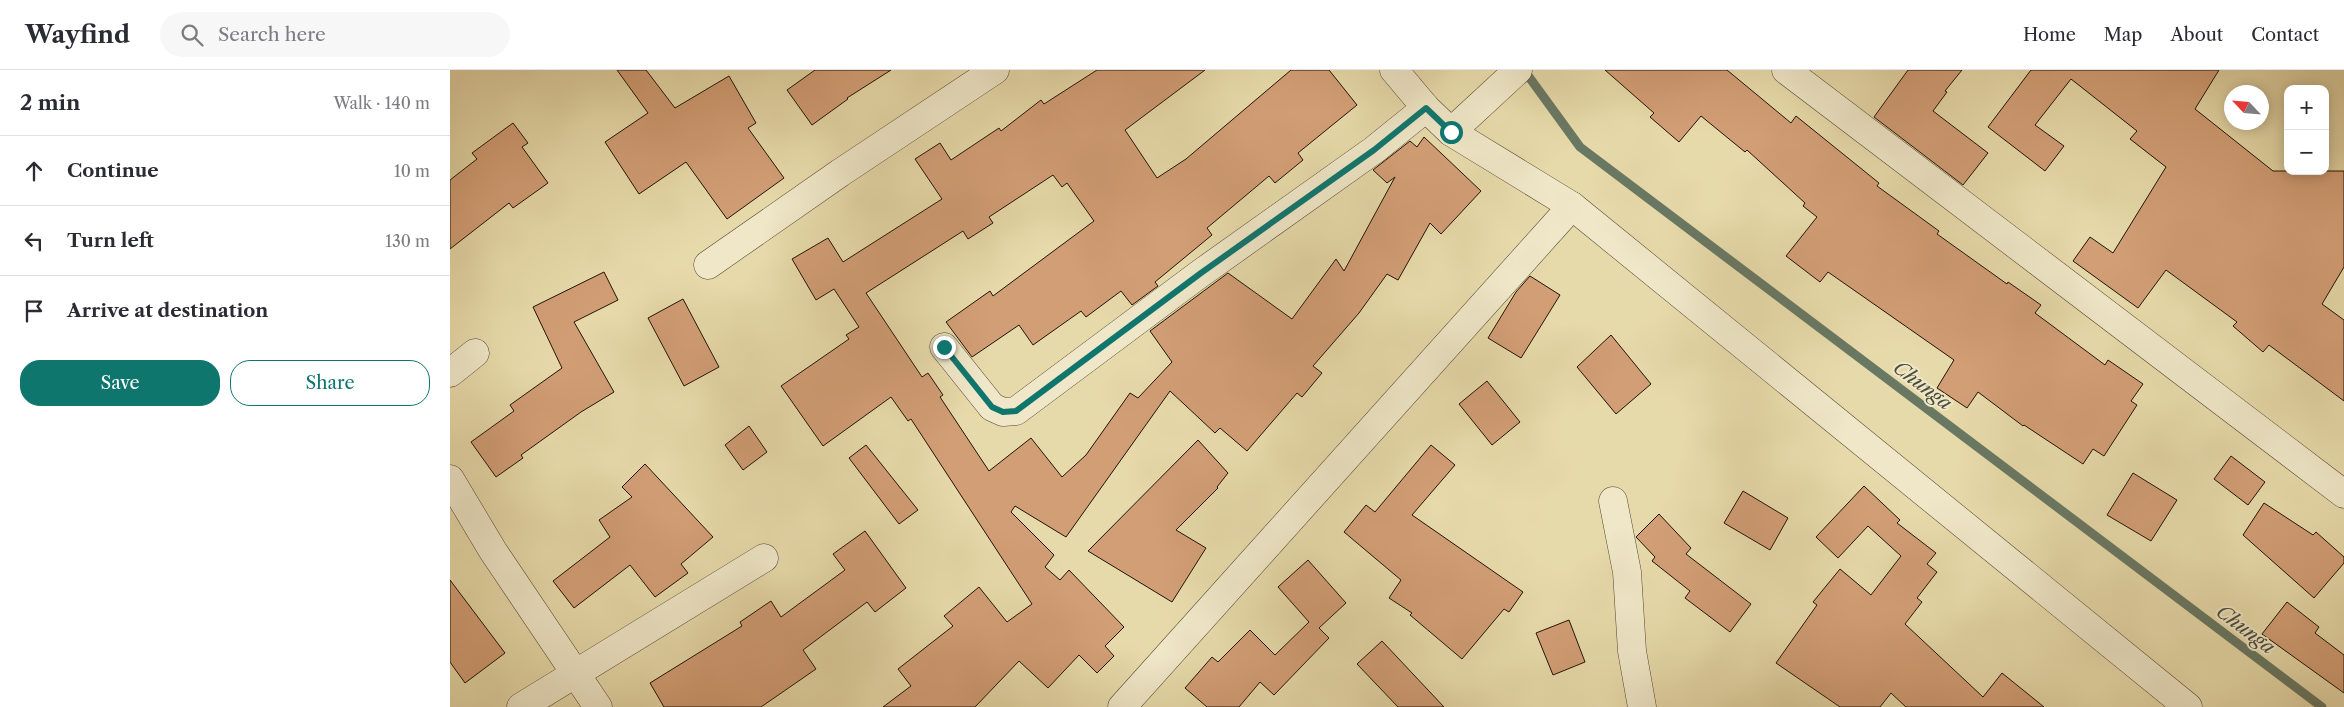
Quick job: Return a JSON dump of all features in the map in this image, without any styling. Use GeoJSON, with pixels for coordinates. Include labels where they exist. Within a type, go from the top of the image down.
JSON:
{"type":"FeatureCollection","features":[{"type":"Feature","properties":{"kind":"street"},"geometry":{"type":"LineString","coordinates":[[708,265],[840,173],[995,70]]}},
{"type":"Feature","properties":{"kind":"street"},"geometry":{"type":"LineString","coordinates":[[1394,70],[1426,108],[1451,132],[1572,206],[2188,707]]}},
{"type":"Feature","properties":{"kind":"street"},"geometry":{"type":"LineString","coordinates":[[1786,70],[2344,494]]}},
{"type":"Feature","properties":{"kind":"street"},"geometry":{"type":"LineString","coordinates":[[1451,132],[1513,75]]}},
{"type":"Feature","properties":{"kind":"street"},"geometry":{"type":"LineString","coordinates":[[944,347],[992,407],[1003,412],[1016,411],[1201,273],[1374,150],[1426,108]]}},
{"type":"Feature","properties":{"kind":"street"},"geometry":{"type":"LineString","coordinates":[[1122,707],[1572,206]]}},
{"type":"Feature","properties":{"kind":"street"},"geometry":{"type":"LineString","coordinates":[[450,373],[475,353]]}},
{"type":"Feature","properties":{"kind":"street"},"geometry":{"type":"LineString","coordinates":[[450,479],[493,551],[598,707]]}},
{"type":"Feature","properties":{"kind":"street"},"geometry":{"type":"LineString","coordinates":[[1613,502],[1627,572],[1632,651],[1642,707]]}},
{"type":"Feature","properties":{"kind":"street"},"geometry":{"type":"LineString","coordinates":[[521,707],[764,558]]}},
{"type":"Feature","properties":{"kind":"building"},"geometry":{"type":"Polygon","coordinates":[[[617,70],[646,70],[675,108],[729,76],[756,123],[748,128],[784,178],[727,219],[686,162],[639,194],[605,142],[648,113],[617,70]]]}},
{"type":"Feature","properties":{"kind":"building"},"geometry":{"type":"Polygon","coordinates":[[[815,70],[891,70],[847,98],[812,125],[787,90],[815,70]]]}},
{"type":"Feature","properties":{"kind":"building"},"geometry":{"type":"Polygon","coordinates":[[[1097,70],[1205,70],[1125,130],[1157,178],[1186,159],[1291,70],[1329,70],[1357,105],[1298,153],[1303,160],[1275,183],[1269,176],[1207,228],[1212,235],[1155,282],[1158,286],[1132,305],[1121,291],[1086,317],[1081,311],[1033,345],[1019,325],[972,357],[946,322],[990,291],[993,296],[1094,221],[1067,183],[1062,187],[1053,175],[989,217],[993,223],[968,239],[963,231],[866,293],[922,377],[928,373],[943,395],[940,397],[989,471],[1031,438],[1062,477],[1086,455],[1130,393],[1138,398],[1172,362],[1150,331],[1228,273],[1292,319],[1336,259],[1344,271],[1395,177],[1387,183],[1373,170],[1410,141],[1417,147],[1424,137],[1481,191],[1441,234],[1430,223],[1398,280],[1387,274],[1359,313],[1313,366],[1322,373],[1302,397],[1297,393],[1247,451],[1220,428],[1215,433],[1170,391],[1066,537],[1015,506],[1011,512],[1054,555],[1045,567],[1060,580],[1069,570],[1124,627],[1105,646],[1114,656],[1097,673],[1079,655],[1048,688],[1019,661],[975,707],[883,707],[911,686],[898,669],[953,626],[944,616],[979,587],[1007,622],[1032,604],[911,419],[908,421],[891,397],[823,446],[781,386],[849,339],[846,335],[859,327],[834,289],[816,300],[792,259],[828,238],[843,262],[942,199],[915,159],[940,143],[951,160],[999,128],[1001,131],[1041,100],[1044,104],[1097,70]]]}},
{"type":"Feature","properties":{"kind":"building"},"geometry":{"type":"Polygon","coordinates":[[[1605,70],[1727,70],[1791,123],[1796,116],[1879,183],[1877,186],[1939,231],[1937,234],[2007,284],[2008,282],[2041,305],[2035,313],[2105,365],[2108,360],[2143,384],[2131,401],[2137,405],[2104,456],[2093,449],[2083,464],[2023,426],[1978,392],[1967,408],[1937,388],[1954,360],[1828,272],[1820,282],[1786,256],[1817,217],[1803,206],[1805,203],[1747,150],[1745,152],[1701,116],[1679,142],[1650,117],[1654,113],[1605,70]]]}},
{"type":"Feature","properties":{"kind":"building"},"geometry":{"type":"Polygon","coordinates":[[[1908,70],[1962,70],[1945,91],[1947,92],[1933,111],[1988,153],[1963,185],[1874,117],[1908,70]]]}},
{"type":"Feature","properties":{"kind":"building"},"geometry":{"type":"Polygon","coordinates":[[[2031,70],[2219,70],[2195,109],[2273,171],[2284,171],[2284,175],[2329,175],[2329,171],[2344,171],[2344,267],[2322,304],[2344,320],[2344,401],[2269,345],[2263,352],[2233,326],[2237,322],[2166,270],[2138,308],[2073,261],[2090,237],[2113,253],[2166,167],[2130,139],[2137,131],[2071,79],[2035,125],[2064,146],[2045,171],[1988,127],[2031,70]]]}},
{"type":"Feature","properties":{"kind":"building"},"geometry":{"type":"Polygon","coordinates":[[[513,123],[528,143],[522,147],[548,183],[513,208],[509,203],[450,249],[450,180],[477,159],[472,153],[513,123]]]}},
{"type":"Feature","properties":{"kind":"building"},"geometry":{"type":"Polygon","coordinates":[[[604,272],[618,300],[574,322],[614,392],[581,412],[521,455],[523,458],[496,477],[471,442],[514,411],[510,405],[562,368],[533,307],[604,272]]]}},
{"type":"Feature","properties":{"kind":"building"},"geometry":{"type":"Polygon","coordinates":[[[1530,276],[1560,295],[1521,358],[1488,338],[1516,292],[1530,276]]]}},
{"type":"Feature","properties":{"kind":"building"},"geometry":{"type":"Polygon","coordinates":[[[683,299],[719,367],[684,386],[648,318],[683,299]]]}},
{"type":"Feature","properties":{"kind":"building"},"geometry":{"type":"Polygon","coordinates":[[[1611,335],[1651,384],[1616,414],[1577,367],[1611,335]]]}},
{"type":"Feature","properties":{"kind":"building"},"geometry":{"type":"Polygon","coordinates":[[[1487,381],[1520,422],[1492,445],[1459,404],[1487,381]]]}},
{"type":"Feature","properties":{"kind":"building"},"geometry":{"type":"Polygon","coordinates":[[[749,426],[767,452],[743,470],[725,445],[749,426]]]}},
{"type":"Feature","properties":{"kind":"building"},"geometry":{"type":"Polygon","coordinates":[[[1198,440],[1228,473],[1218,488],[1176,530],[1206,548],[1172,602],[1088,551],[1198,440]]]}},
{"type":"Feature","properties":{"kind":"building"},"geometry":{"type":"Polygon","coordinates":[[[866,445],[918,510],[899,524],[849,458],[866,445]]]}},
{"type":"Feature","properties":{"kind":"building"},"geometry":{"type":"Polygon","coordinates":[[[1431,445],[1455,465],[1412,515],[1523,592],[1509,612],[1504,609],[1462,659],[1410,615],[1412,613],[1389,598],[1401,580],[1344,532],[1366,505],[1375,512],[1431,445]]]}},
{"type":"Feature","properties":{"kind":"building"},"geometry":{"type":"Polygon","coordinates":[[[2231,456],[2265,482],[2248,505],[2214,479],[2231,456]]]}},
{"type":"Feature","properties":{"kind":"building"},"geometry":{"type":"Polygon","coordinates":[[[645,464],[713,537],[681,564],[688,573],[655,597],[630,565],[574,608],[553,581],[610,537],[599,520],[632,497],[622,487],[645,464]]]}},
{"type":"Feature","properties":{"kind":"building"},"geometry":{"type":"Polygon","coordinates":[[[2133,473],[2177,500],[2151,541],[2107,515],[2133,473]]]}},
{"type":"Feature","properties":{"kind":"building"},"geometry":{"type":"Polygon","coordinates":[[[1864,486],[1900,520],[1897,523],[1936,553],[1927,564],[1937,572],[1917,598],[1922,602],[1905,624],[1983,697],[2002,673],[2044,707],[1906,707],[1891,693],[1880,707],[1840,707],[1776,663],[1817,605],[1813,602],[1840,569],[1871,595],[1901,556],[1868,526],[1838,558],[1816,537],[1864,486]]]}},
{"type":"Feature","properties":{"kind":"building"},"geometry":{"type":"Polygon","coordinates":[[[1743,491],[1788,518],[1770,550],[1724,523],[1743,491]]]}},
{"type":"Feature","properties":{"kind":"building"},"geometry":{"type":"Polygon","coordinates":[[[2264,503],[2313,535],[2316,532],[2344,557],[2344,563],[2314,598],[2243,535],[2264,503]]]}},
{"type":"Feature","properties":{"kind":"building"},"geometry":{"type":"Polygon","coordinates":[[[1659,514],[1691,548],[1686,554],[1751,604],[1730,632],[1685,598],[1690,591],[1652,561],[1655,557],[1636,537],[1659,514]]]}},
{"type":"Feature","properties":{"kind":"building"},"geometry":{"type":"Polygon","coordinates":[[[865,531],[906,588],[875,612],[867,602],[803,650],[816,669],[761,707],[664,707],[650,683],[742,626],[740,622],[771,601],[781,617],[845,570],[833,554],[865,531]]]}},
{"type":"Feature","properties":{"kind":"building"},"geometry":{"type":"Polygon","coordinates":[[[1308,560],[1346,603],[1319,628],[1329,638],[1274,695],[1260,682],[1239,707],[1207,707],[1185,688],[1212,657],[1218,662],[1250,630],[1275,655],[1309,622],[1278,587],[1308,560]]]}},
{"type":"Feature","properties":{"kind":"building"},"geometry":{"type":"Polygon","coordinates":[[[450,580],[505,653],[465,683],[450,662],[450,580]]]}},
{"type":"Feature","properties":{"kind":"building"},"geometry":{"type":"Polygon","coordinates":[[[2287,602],[2319,627],[2315,633],[2344,655],[2344,693],[2262,634],[2287,602]]]}},
{"type":"Feature","properties":{"kind":"building"},"geometry":{"type":"Polygon","coordinates":[[[1569,620],[1585,662],[1553,675],[1536,633],[1569,620]]]}},
{"type":"Feature","properties":{"kind":"building"},"geometry":{"type":"Polygon","coordinates":[[[1382,641],[1444,707],[1398,707],[1357,664],[1382,641]]]}},
{"type":"Feature","properties":{"kind":"waterway","name":"Chunga"},"geometry":{"type":"LineString","coordinates":[[1524,70],[1580,147],[2322,707]]}},
{"type":"Feature","properties":{"kind":"route"},"geometry":{"type":"LineString","coordinates":[[944,347],[992,407],[1003,412],[1016,411],[1201,273],[1374,150],[1426,108],[1451,132]]}}]}
